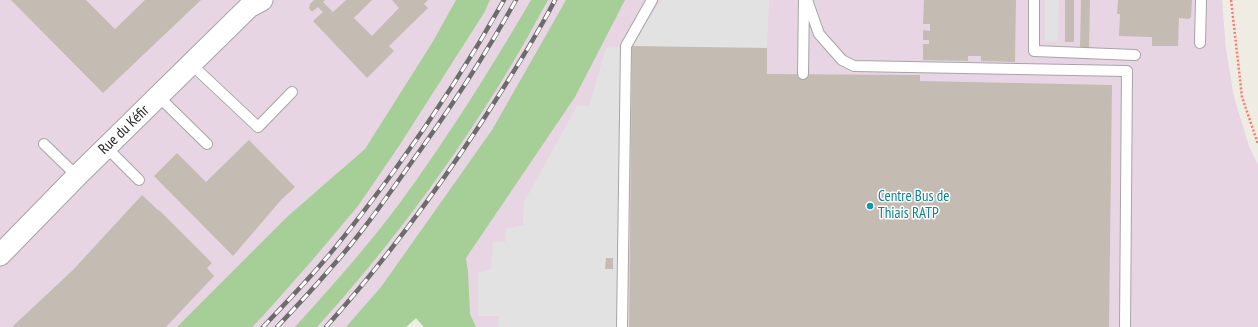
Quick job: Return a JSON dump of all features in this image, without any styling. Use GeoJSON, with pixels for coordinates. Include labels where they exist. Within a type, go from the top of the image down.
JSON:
{"type":"FeatureCollection","features":[{"type":"Feature","properties":{"kind":"street","name":"Rue du Kéfir"},"geometry":{"type":"LineString","coordinates":[[0,254],[106,147],[254,2]]}},
{"type":"Feature","properties":{"kind":"lane"},"geometry":{"type":"LineString","coordinates":[[622,327],[626,46],[652,0]]}},
{"type":"Feature","properties":{"kind":"lane"},"geometry":{"type":"LineString","coordinates":[[803,74],[804,0]]}},
{"type":"Feature","properties":{"kind":"lane"},"geometry":{"type":"LineString","coordinates":[[807,0],[819,34],[842,60],[854,66],[1127,71],[1125,327]]}},
{"type":"Feature","properties":{"kind":"lane"},"geometry":{"type":"LineString","coordinates":[[1034,0],[1034,51],[1135,55]]}},
{"type":"Feature","properties":{"kind":"lane"},"geometry":{"type":"LineString","coordinates":[[1200,43],[1201,0]]}},
{"type":"Feature","properties":{"kind":"lane"},"geometry":{"type":"LineString","coordinates":[[191,64],[258,127],[292,92]]}},
{"type":"Feature","properties":{"kind":"lane"},"geometry":{"type":"LineString","coordinates":[[158,96],[207,144]]}},
{"type":"Feature","properties":{"kind":"lane"},"geometry":{"type":"LineString","coordinates":[[44,144],[77,176]]}},
{"type":"Feature","properties":{"kind":"lane"},"geometry":{"type":"LineString","coordinates":[[106,147],[139,180]]}},
{"type":"Feature","properties":{"kind":"path"},"geometry":{"type":"LineString","coordinates":[[1231,0],[1242,97],[1258,144]]}},
{"type":"Feature","properties":{"kind":"shaded area"},"geometry":{"type":"Polygon","coordinates":[[[0,0],[1222,0],[1226,49],[1234,97],[1249,146],[1258,165],[1258,327],[424,327],[416,318],[406,327],[0,327],[0,0]]]}},
{"type":"Feature","properties":{"kind":"shaded area"},"geometry":{"type":"Polygon","coordinates":[[[661,0],[769,0],[767,48],[632,47],[629,327],[498,327],[499,316],[478,316],[478,273],[491,269],[493,242],[505,242],[506,229],[523,225],[524,202],[577,106],[589,106],[606,48],[632,46],[661,0]]]}},
{"type":"Feature","properties":{"kind":"shaded area"},"geometry":{"type":"Polygon","coordinates":[[[1045,0],[1059,0],[1058,41],[1045,42],[1045,0]]]}},
{"type":"Feature","properties":{"kind":"green space"},"geometry":{"type":"Polygon","coordinates":[[[456,0],[490,0],[484,13],[399,146],[358,206],[309,264],[252,327],[177,327],[288,216],[365,149],[432,43],[456,0]]]}},
{"type":"Feature","properties":{"kind":"green space"},"geometry":{"type":"Polygon","coordinates":[[[531,0],[548,0],[491,99],[445,167],[371,265],[317,327],[295,327],[362,251],[417,179],[468,104],[531,0]]]}},
{"type":"Feature","properties":{"kind":"green space"},"geometry":{"type":"Polygon","coordinates":[[[566,0],[625,0],[575,97],[466,258],[470,314],[476,327],[424,327],[416,318],[406,327],[346,327],[381,287],[492,130],[566,0]]]}},
{"type":"Feature","properties":{"kind":"building"},"geometry":{"type":"Polygon","coordinates":[[[11,0],[86,0],[115,29],[145,0],[201,0],[103,93],[11,0]]]}},
{"type":"Feature","properties":{"kind":"building"},"geometry":{"type":"Polygon","coordinates":[[[314,0],[325,0],[323,2],[333,12],[346,0],[372,0],[354,18],[372,36],[399,8],[392,0],[428,0],[424,4],[428,8],[389,46],[394,51],[367,78],[313,21],[323,12],[318,7],[311,11],[309,8],[310,4],[314,0]]]}},
{"type":"Feature","properties":{"kind":"building"},"geometry":{"type":"Polygon","coordinates":[[[924,0],[1016,0],[1015,62],[981,61],[981,56],[968,56],[968,61],[923,60],[923,44],[929,44],[929,40],[923,40],[923,30],[930,31],[930,24],[923,24],[924,0]]]}},
{"type":"Feature","properties":{"kind":"building"},"geometry":{"type":"Polygon","coordinates":[[[1065,0],[1074,0],[1074,42],[1065,42],[1065,0]]]}},
{"type":"Feature","properties":{"kind":"building"},"geometry":{"type":"Polygon","coordinates":[[[1081,0],[1090,0],[1089,48],[1080,48],[1081,0]]]}},
{"type":"Feature","properties":{"kind":"building"},"geometry":{"type":"Polygon","coordinates":[[[1118,0],[1192,0],[1191,17],[1189,19],[1179,18],[1178,46],[1152,46],[1152,37],[1119,36],[1120,14],[1117,14],[1118,0]]]}},
{"type":"Feature","properties":{"kind":"building","name":"Centre Bus de Thiais RATP"},"geometry":{"type":"Polygon","coordinates":[[[632,46],[767,48],[767,74],[920,75],[920,81],[1112,85],[1109,327],[629,327],[632,46]]]}},
{"type":"Feature","properties":{"kind":"building"},"geometry":{"type":"Polygon","coordinates":[[[249,140],[295,187],[281,200],[233,256],[154,176],[177,153],[206,182],[249,140]]]}},
{"type":"Feature","properties":{"kind":"building"},"geometry":{"type":"Polygon","coordinates":[[[142,195],[212,263],[207,268],[214,276],[166,327],[12,327],[73,270],[142,195]]]}},
{"type":"Feature","properties":{"kind":"building"},"geometry":{"type":"Polygon","coordinates":[[[606,258],[613,258],[613,269],[605,269],[606,258]]]}},
{"type":"Feature","properties":{"kind":"railway"},"geometry":{"type":"LineString","coordinates":[[263,327],[301,287],[332,251],[394,171],[452,87],[504,0]]}},
{"type":"Feature","properties":{"kind":"railway"},"geometry":{"type":"LineString","coordinates":[[277,327],[311,291],[379,208],[464,86],[491,44],[516,0]]}},
{"type":"Feature","properties":{"kind":"railway"},"geometry":{"type":"LineString","coordinates":[[326,327],[389,252],[447,174],[511,76],[555,0]]}},
{"type":"Feature","properties":{"kind":"place","name":"Centre Bus de Thiais RATP"},"geometry":{"type":"Point","coordinates":[870,206]}}]}
